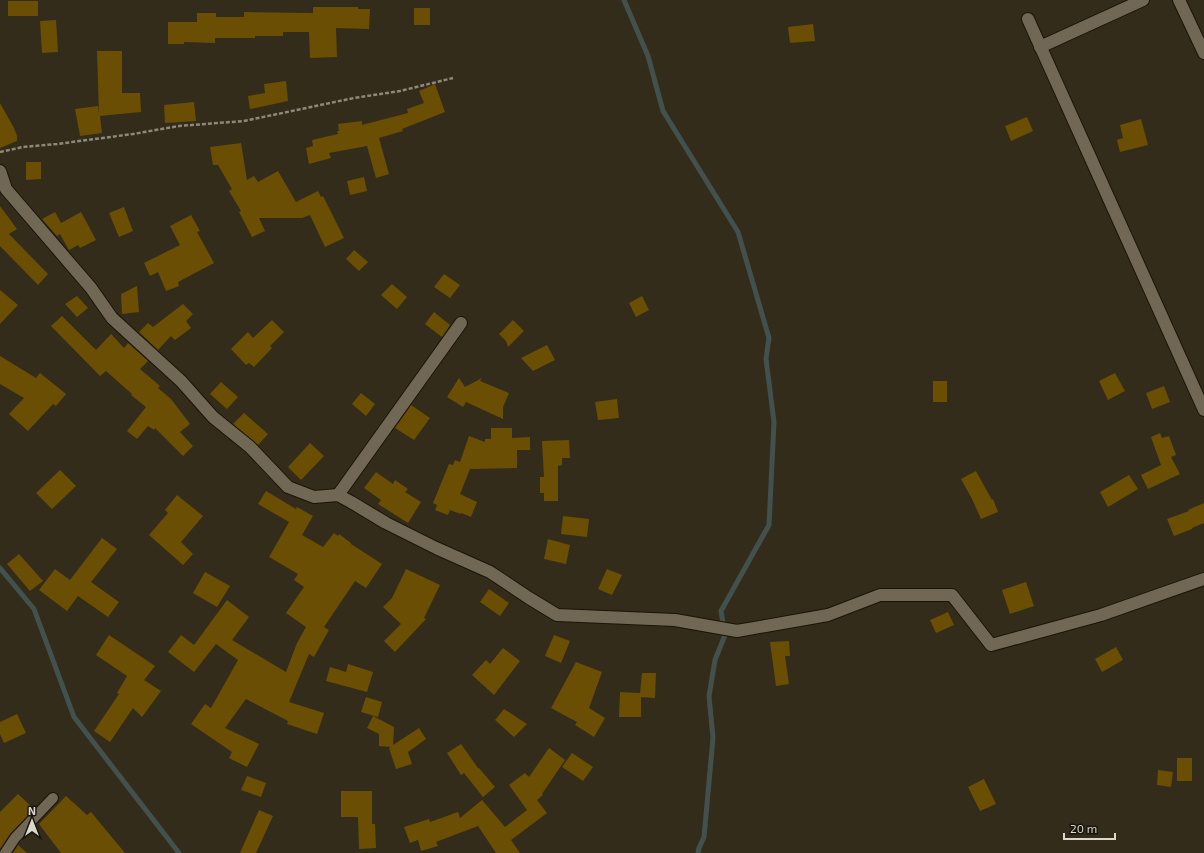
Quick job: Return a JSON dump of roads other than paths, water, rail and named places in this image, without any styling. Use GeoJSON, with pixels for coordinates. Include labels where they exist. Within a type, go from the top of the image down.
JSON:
{"type":"FeatureCollection","features":[{"type":"Feature","properties":{"kind":"street"},"geometry":{"type":"LineString","coordinates":[[1040,47],[1143,0]]}},
{"type":"Feature","properties":{"kind":"street"},"geometry":{"type":"LineString","coordinates":[[1179,0],[1204,53]]}},
{"type":"Feature","properties":{"kind":"street"},"geometry":{"type":"LineString","coordinates":[[1028,19],[1204,410]]}},
{"type":"Feature","properties":{"kind":"street"},"geometry":{"type":"LineString","coordinates":[[0,170],[3,191],[91,288],[112,318],[181,381],[213,417],[250,447],[288,487],[314,497],[338,495],[386,523],[436,548],[490,572],[558,615],[675,620],[737,631],[828,615],[880,595],[952,595],[991,645],[1102,615],[1204,579]]}},
{"type":"Feature","properties":{"kind":"street"},"geometry":{"type":"LineString","coordinates":[[338,495],[461,323]]}},
{"type":"Feature","properties":{"kind":"lane"},"geometry":{"type":"LineString","coordinates":[[5,853],[16,838],[53,798]]}},
{"type":"Feature","properties":{"kind":"waterway"},"geometry":{"type":"LineString","coordinates":[[624,0],[648,56],[663,111],[738,232],[769,338],[766,359],[774,422],[769,525],[721,611],[725,635],[715,660],[709,696],[713,738],[704,837],[698,853]]}},
{"type":"Feature","properties":{"kind":"waterway"},"geometry":{"type":"LineString","coordinates":[[0,568],[34,609],[74,717],[179,853]]}}]}
